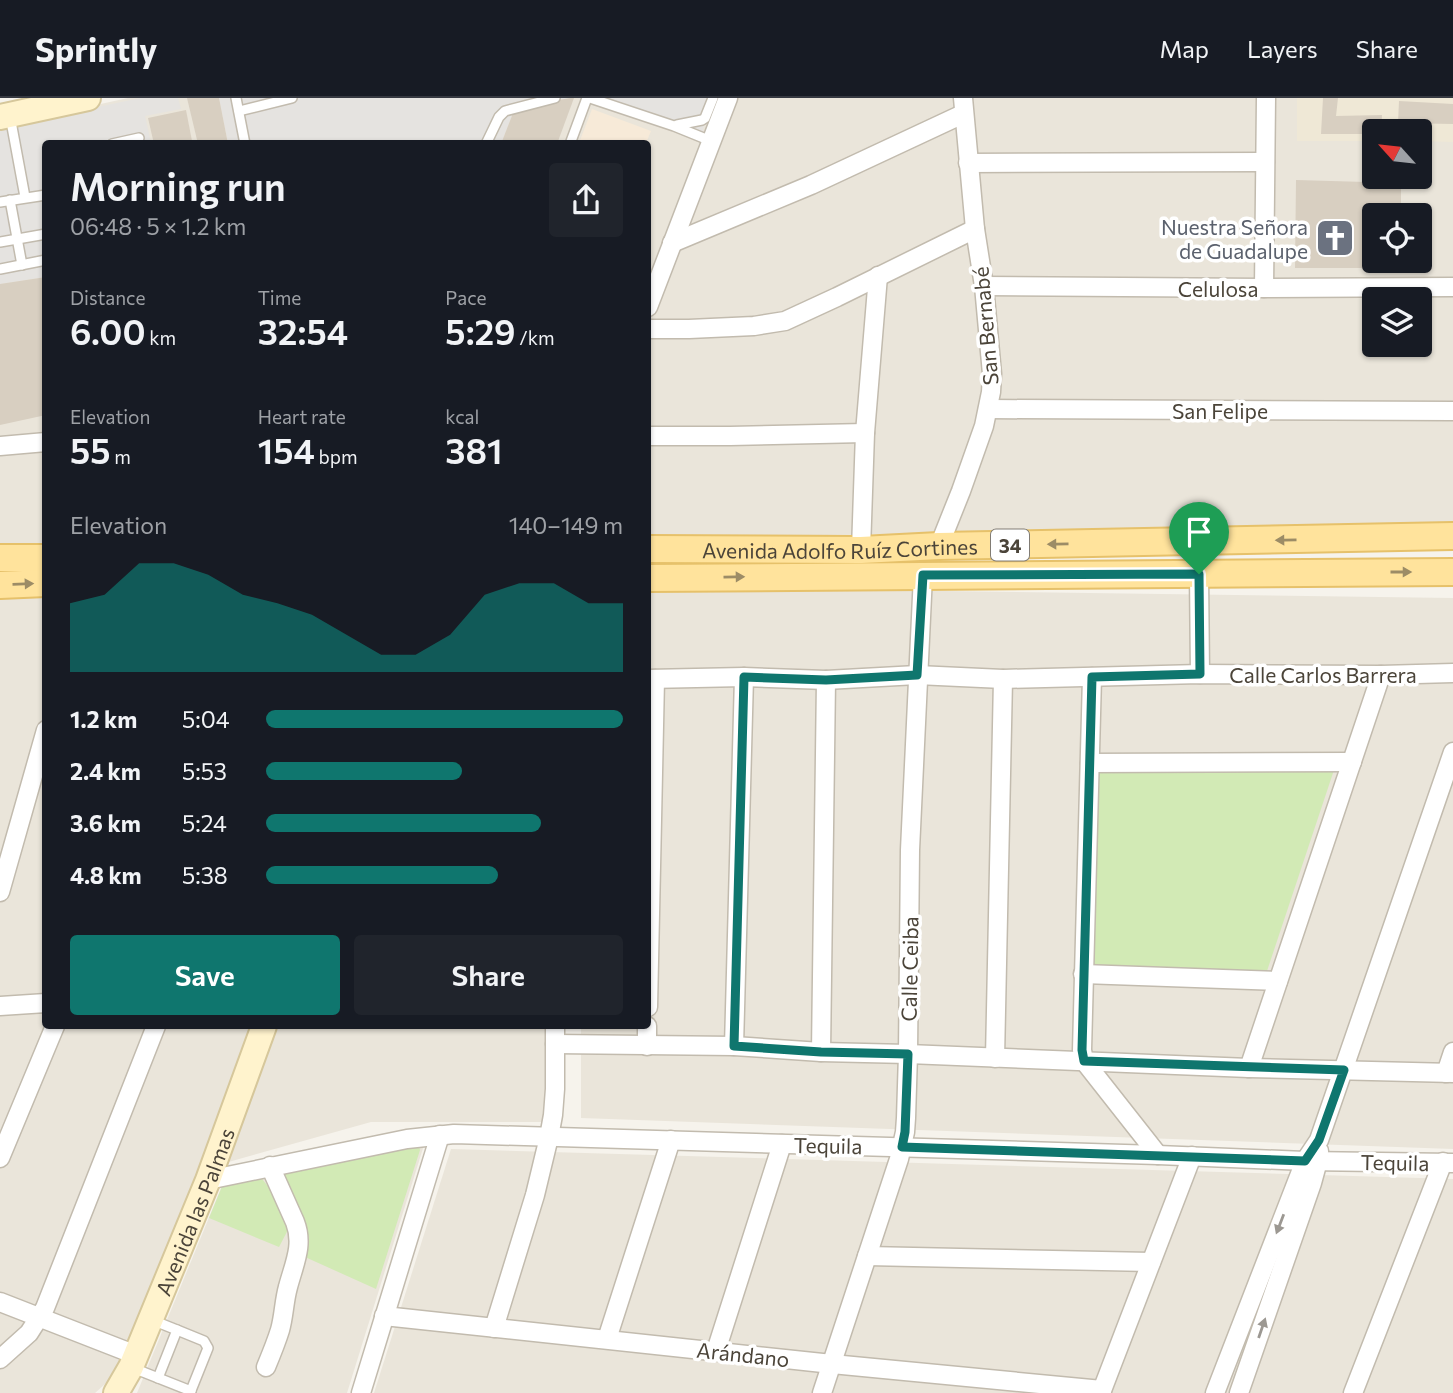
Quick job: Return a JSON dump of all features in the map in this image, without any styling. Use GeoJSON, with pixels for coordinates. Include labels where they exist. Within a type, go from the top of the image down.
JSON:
{"type":"FeatureCollection","features":[{"type":"Feature","properties":{"kind":"main road","name":"Avenida Adolfo Ruíz Cortines"},"geometry":{"type":"LineString","coordinates":[[651,549],[861,550],[939,546],[1453,536]]}},
{"type":"Feature","properties":{"kind":"main road"},"geometry":{"type":"LineString","coordinates":[[0,558],[42,558]]}},
{"type":"Feature","properties":{"kind":"main road","name":"Avenida Adolfo Ruíz Cortines"},"geometry":{"type":"LineString","coordinates":[[651,578],[1453,572]]}},
{"type":"Feature","properties":{"kind":"main road"},"geometry":{"type":"LineString","coordinates":[[0,585],[42,583]]}},
{"type":"Feature","properties":{"kind":"street"},"geometry":{"type":"LineString","coordinates":[[5,116],[88,98]]}},
{"type":"Feature","properties":{"kind":"street"},"geometry":{"type":"LineString","coordinates":[[1264,288],[1266,98]]}},
{"type":"Feature","properties":{"kind":"street"},"geometry":{"type":"LineString","coordinates":[[651,299],[711,141],[722,99]]}},
{"type":"Feature","properties":{"kind":"street"},"geometry":{"type":"LineString","coordinates":[[673,243],[811,185],[963,106]]}},
{"type":"Feature","properties":{"kind":"street","name":"San Bernabé"},"geometry":{"type":"LineString","coordinates":[[939,546],[961,491],[988,409],[992,374],[963,106]]}},
{"type":"Feature","properties":{"kind":"street"},"geometry":{"type":"LineString","coordinates":[[968,163],[1265,162]]}},
{"type":"Feature","properties":{"kind":"street"},"geometry":{"type":"LineString","coordinates":[[651,329],[754,326],[785,321],[975,229]]}},
{"type":"Feature","properties":{"kind":"street"},"geometry":{"type":"LineString","coordinates":[[861,550],[866,433],[878,276]]}},
{"type":"Feature","properties":{"kind":"street","name":"Celulosa"},"geometry":{"type":"LineString","coordinates":[[984,286],[1453,287]]}},
{"type":"Feature","properties":{"kind":"street","name":"San Felipe"},"geometry":{"type":"LineString","coordinates":[[988,409],[1453,411]]}},
{"type":"Feature","properties":{"kind":"street"},"geometry":{"type":"LineString","coordinates":[[651,436],[866,433]]}},
{"type":"Feature","properties":{"kind":"street"},"geometry":{"type":"LineString","coordinates":[[0,446],[42,442]]}},
{"type":"Feature","properties":{"kind":"street"},"geometry":{"type":"LineString","coordinates":[[1199,574],[1200,674]]}},
{"type":"Feature","properties":{"kind":"street","name":"Calle Ceiba"},"geometry":{"type":"LineString","coordinates":[[822,1393],[905,1132],[910,850],[923,575]]}},
{"type":"Feature","properties":{"kind":"street","name":"Calle Carlos Barrera"},"geometry":{"type":"LineString","coordinates":[[651,679],[744,677],[826,680],[917,675],[1003,679],[1200,674],[1453,673]]}},
{"type":"Feature","properties":{"kind":"street"},"geometry":{"type":"LineString","coordinates":[[1249,1068],[1381,675]]}},
{"type":"Feature","properties":{"kind":"street"},"geometry":{"type":"LineString","coordinates":[[734,1046],[744,677]]}},
{"type":"Feature","properties":{"kind":"street"},"geometry":{"type":"LineString","coordinates":[[1092,677],[1083,974],[1084,1061],[1158,1155]]}},
{"type":"Feature","properties":{"kind":"street"},"geometry":{"type":"LineString","coordinates":[[995,1058],[1003,679]]}},
{"type":"Feature","properties":{"kind":"street"},"geometry":{"type":"LineString","coordinates":[[821,1052],[826,680]]}},
{"type":"Feature","properties":{"kind":"street"},"geometry":{"type":"LineString","coordinates":[[0,892],[42,744]]}},
{"type":"Feature","properties":{"kind":"street"},"geometry":{"type":"LineString","coordinates":[[1239,1393],[1319,1140],[1453,752]]}},
{"type":"Feature","properties":{"kind":"street"},"geometry":{"type":"LineString","coordinates":[[1090,763],[1352,762]]}},
{"type":"Feature","properties":{"kind":"street"},"geometry":{"type":"LineString","coordinates":[[1083,974],[1278,981]]}},
{"type":"Feature","properties":{"kind":"street"},"geometry":{"type":"LineString","coordinates":[[0,1006],[42,1003]]}},
{"type":"Feature","properties":{"kind":"street"},"geometry":{"type":"LineString","coordinates":[[0,1158],[54,1029]]}},
{"type":"Feature","properties":{"kind":"street"},"geometry":{"type":"LineString","coordinates":[[0,1359],[29,1333],[40,1317],[155,1029]]}},
{"type":"Feature","properties":{"kind":"street","name":"Avenida las Palmas"},"geometry":{"type":"LineString","coordinates":[[116,1393],[151,1320],[208,1180],[263,1029]]}},
{"type":"Feature","properties":{"kind":"street"},"geometry":{"type":"LineString","coordinates":[[647,1029],[647,1046]]}},
{"type":"Feature","properties":{"kind":"street"},"geometry":{"type":"LineString","coordinates":[[494,1328],[535,1195],[549,1137],[555,1089],[555,1035],[647,1046],[734,1046],[821,1052],[1450,1073],[1453,1052]]}},
{"type":"Feature","properties":{"kind":"street"},"geometry":{"type":"LineString","coordinates":[[360,1393],[440,1135]]}},
{"type":"Feature","properties":{"kind":"street","name":"Tequila"},"geometry":{"type":"LineString","coordinates":[[208,1180],[440,1135],[1312,1161],[1448,1162]]}},
{"type":"Feature","properties":{"kind":"street"},"geometry":{"type":"LineString","coordinates":[[607,1339],[670,1140]]}},
{"type":"Feature","properties":{"kind":"street"},"geometry":{"type":"LineString","coordinates":[[716,1351],[782,1144]]}},
{"type":"Feature","properties":{"kind":"street"},"geometry":{"type":"LineString","coordinates":[[1102,1392],[1192,1156]]}},
{"type":"Feature","properties":{"kind":"street"},"geometry":{"type":"LineString","coordinates":[[1215,1393],[1312,1161]]}},
{"type":"Feature","properties":{"kind":"street"},"geometry":{"type":"LineString","coordinates":[[1353,1393],[1448,1162]]}},
{"type":"Feature","properties":{"kind":"street"},"geometry":{"type":"LineString","coordinates":[[266,1367],[280,1329],[288,1287],[299,1251],[298,1230],[270,1166]]}},
{"type":"Feature","properties":{"kind":"street"},"geometry":{"type":"LineString","coordinates":[[867,1256],[1151,1262]]}},
{"type":"Feature","properties":{"kind":"street"},"geometry":{"type":"LineString","coordinates":[[0,1302],[40,1317],[133,1361]]}},
{"type":"Feature","properties":{"kind":"street","name":"Arándano"},"geometry":{"type":"LineString","coordinates":[[384,1316],[1102,1392]]}},
{"type":"Feature","properties":{"kind":"lane"},"geometry":{"type":"LineString","coordinates":[[236,98],[244,140]]}},
{"type":"Feature","properties":{"kind":"lane"},"geometry":{"type":"LineString","coordinates":[[239,111],[279,99],[292,98]]}},
{"type":"Feature","properties":{"kind":"lane"},"geometry":{"type":"LineString","coordinates":[[488,140],[499,117],[505,111],[555,98]]}},
{"type":"Feature","properties":{"kind":"lane"},"geometry":{"type":"LineString","coordinates":[[572,140],[589,98],[711,141]]}},
{"type":"Feature","properties":{"kind":"lane"},"geometry":{"type":"LineString","coordinates":[[674,126],[702,120],[722,99]]}},
{"type":"Feature","properties":{"kind":"lane"},"geometry":{"type":"LineString","coordinates":[[5,116],[25,197]]}},
{"type":"Feature","properties":{"kind":"lane"},"geometry":{"type":"LineString","coordinates":[[130,140],[139,138]]}},
{"type":"Feature","properties":{"kind":"lane"},"geometry":{"type":"LineString","coordinates":[[22,265],[5,201],[42,195]]}},
{"type":"Feature","properties":{"kind":"lane"},"geometry":{"type":"LineString","coordinates":[[0,242],[42,235]]}},
{"type":"Feature","properties":{"kind":"lane"},"geometry":{"type":"LineString","coordinates":[[0,269],[42,261]]}},
{"type":"Feature","properties":{"kind":"lane"},"geometry":{"type":"LineString","coordinates":[[133,1361],[158,1378],[191,1392],[208,1348],[204,1341],[151,1320]]}},
{"type":"Feature","properties":{"kind":"lane"},"geometry":{"type":"LineString","coordinates":[[158,1378],[177,1330]]}},
{"type":"Feature","properties":{"kind":"shaded area"},"geometry":{"type":"Polygon","coordinates":[[[128,98],[1453,98],[1453,528],[651,537],[651,140],[42,140],[42,543],[0,543],[0,126],[128,98]]]}},
{"type":"Feature","properties":{"kind":"shaded area"},"geometry":{"type":"Polygon","coordinates":[[[140,98],[178,98],[181,109],[145,116],[150,140],[42,140],[42,277],[0,284],[0,128],[140,98]]]}},
{"type":"Feature","properties":{"kind":"shaded area"},"geometry":{"type":"Polygon","coordinates":[[[219,98],[570,98],[515,108],[503,140],[227,140],[219,98]]]}},
{"type":"Feature","properties":{"kind":"shaded area"},"geometry":{"type":"Polygon","coordinates":[[[577,98],[709,98],[701,141],[577,98]]]}},
{"type":"Feature","properties":{"kind":"shaded area"},"geometry":{"type":"Polygon","coordinates":[[[1297,98],[1453,98],[1453,142],[1432,141],[1432,119],[1362,119],[1362,141],[1297,141],[1297,98]]]}},
{"type":"Feature","properties":{"kind":"shaded area"},"geometry":{"type":"Polygon","coordinates":[[[592,109],[651,131],[647,140],[580,140],[592,109]]]}},
{"type":"Feature","properties":{"kind":"shaded area"},"geometry":{"type":"Polygon","coordinates":[[[651,587],[1453,598],[1453,1149],[581,1118],[581,1029],[651,1029],[651,587]]]}},
{"type":"Feature","properties":{"kind":"shaded area"},"geometry":{"type":"Polygon","coordinates":[[[0,595],[42,595],[42,1029],[548,1029],[548,1122],[371,1122],[200,1170],[114,1376],[95,1393],[0,1393],[0,595]]]}},
{"type":"Feature","properties":{"kind":"shaded area"},"geometry":{"type":"Polygon","coordinates":[[[424,1145],[347,1393],[137,1393],[224,1181],[424,1145]]]}},
{"type":"Feature","properties":{"kind":"shaded area"},"geometry":{"type":"Polygon","coordinates":[[[451,1149],[1453,1179],[1453,1393],[374,1393],[451,1149]]]}},
{"type":"Feature","properties":{"kind":"green space"},"geometry":{"type":"Polygon","coordinates":[[[1334,770],[1267,971],[1093,966],[1099,772],[1334,770]]]}},
{"type":"Feature","properties":{"kind":"green space"},"geometry":{"type":"Polygon","coordinates":[[[418,1141],[420,1150],[376,1289],[305,1257],[309,1238],[304,1221],[282,1183],[286,1172],[418,1141]]]}},
{"type":"Feature","properties":{"kind":"green space"},"geometry":{"type":"Polygon","coordinates":[[[259,1175],[278,1199],[290,1226],[279,1247],[209,1218],[223,1184],[259,1175]]]}},
{"type":"Feature","properties":{"kind":"building"},"geometry":{"type":"Polygon","coordinates":[[[187,98],[219,98],[227,140],[197,140],[187,98]]]}},
{"type":"Feature","properties":{"kind":"building"},"geometry":{"type":"Polygon","coordinates":[[[574,98],[558,140],[503,140],[515,108],[574,98]]]}},
{"type":"Feature","properties":{"kind":"building"},"geometry":{"type":"Polygon","coordinates":[[[1323,98],[1338,98],[1336,116],[1382,115],[1382,119],[1362,119],[1362,134],[1321,134],[1323,98]]]}},
{"type":"Feature","properties":{"kind":"building"},"geometry":{"type":"Polygon","coordinates":[[[1399,101],[1453,104],[1453,124],[1432,124],[1432,119],[1398,119],[1399,101]]]}},
{"type":"Feature","properties":{"kind":"building"},"geometry":{"type":"Polygon","coordinates":[[[186,110],[192,140],[153,140],[148,118],[186,110]]]}},
{"type":"Feature","properties":{"kind":"building","name":"Nuestra Señora de Guadalupe"},"geometry":{"type":"Polygon","coordinates":[[[1296,180],[1362,182],[1362,189],[1401,189],[1401,203],[1362,203],[1362,268],[1295,268],[1296,180]]]}},
{"type":"Feature","properties":{"kind":"building"},"geometry":{"type":"Polygon","coordinates":[[[42,278],[42,416],[0,425],[0,284],[42,278]]]}},
{"type":"Feature","properties":{"kind":"place","name":"Nuestra Señora de Guadalupe"},"geometry":{"type":"Point","coordinates":[1335,238]}},
{"type":"Feature","properties":{"kind":"route"},"geometry":{"type":"LineString","coordinates":[[1199,574],[1200,674],[1092,677],[1082,1050],[1084,1061],[1344,1070],[1319,1140],[1305,1161],[902,1147],[908,1054],[734,1046],[744,677],[826,680],[917,675],[923,575],[1199,574]]}}]}
